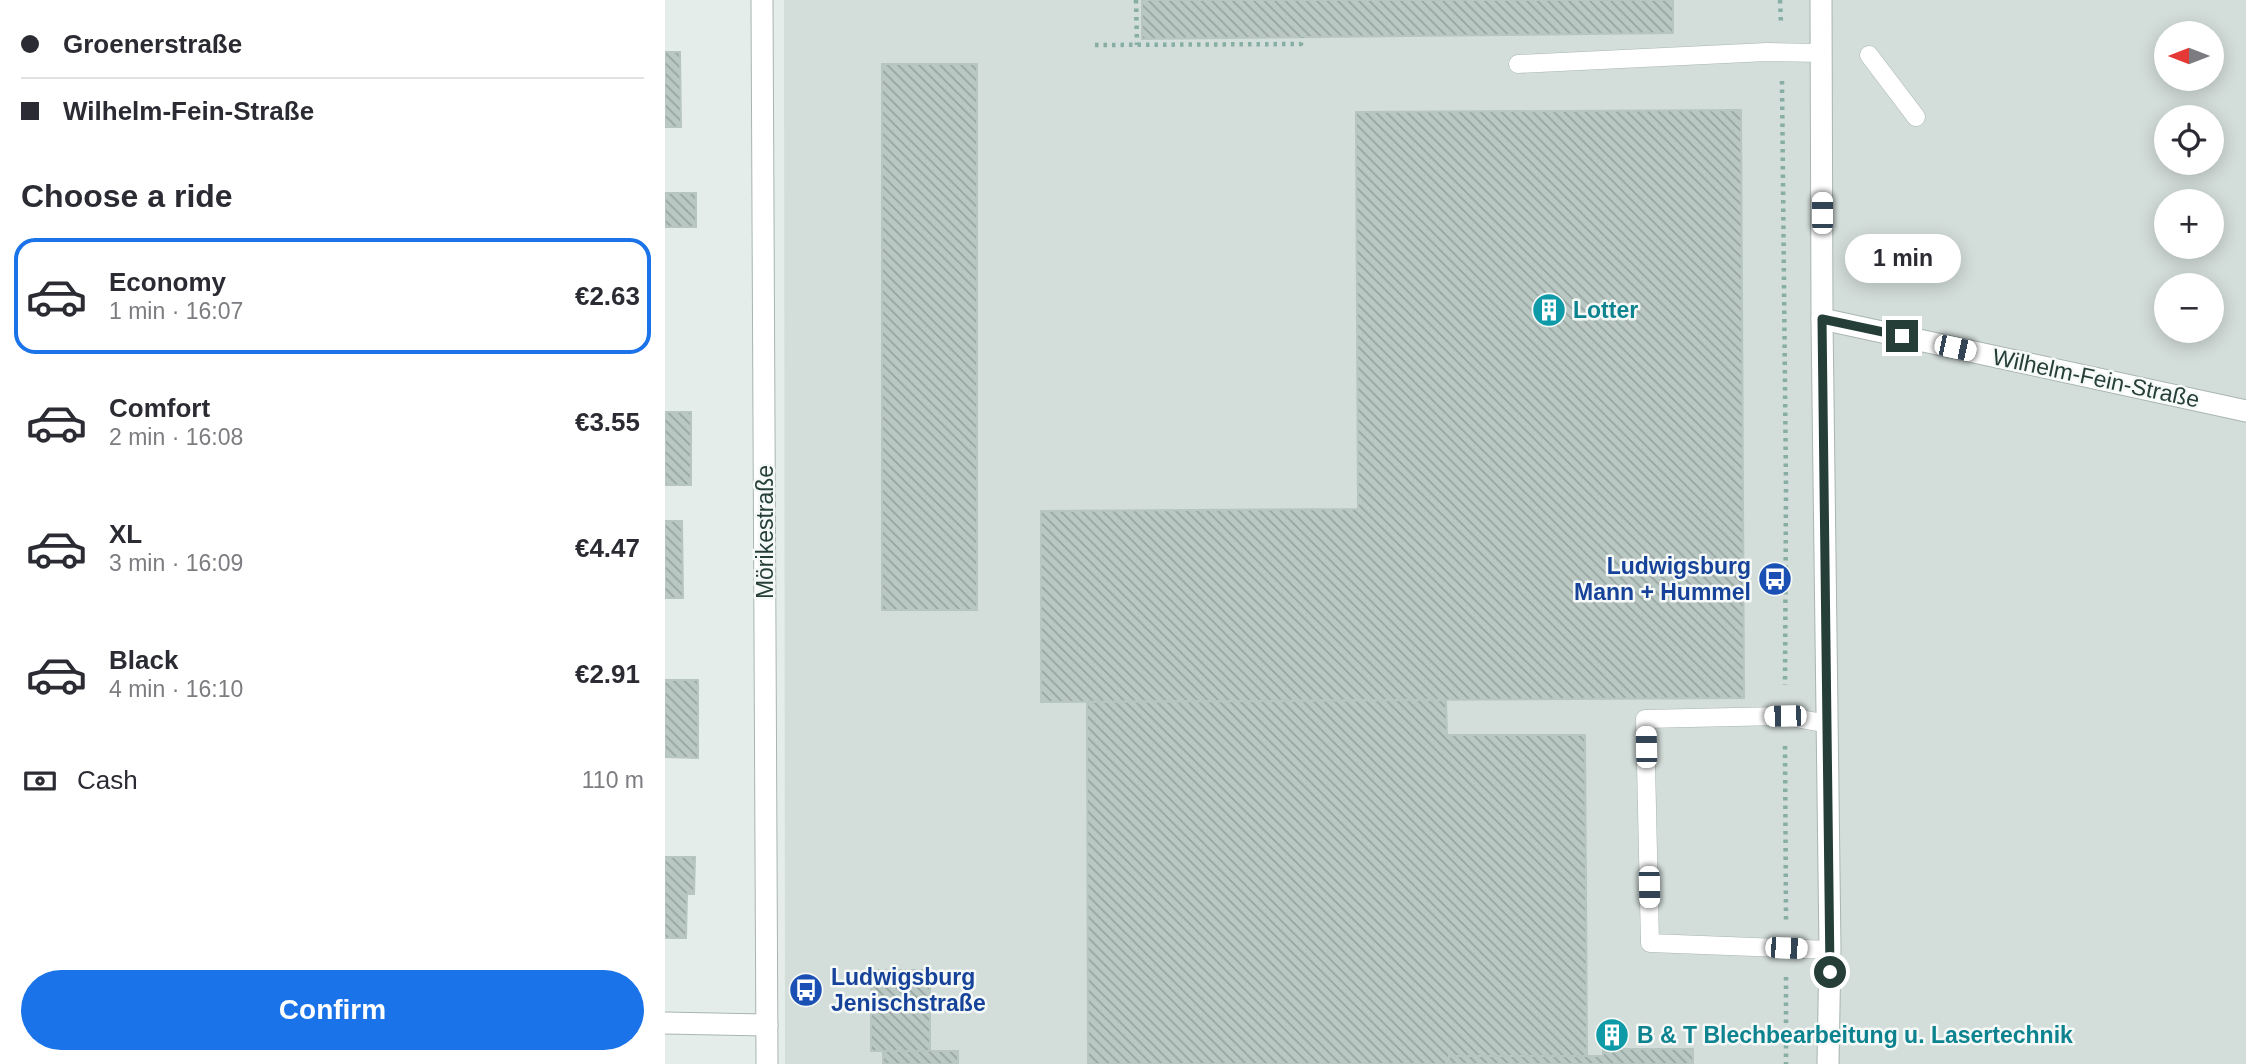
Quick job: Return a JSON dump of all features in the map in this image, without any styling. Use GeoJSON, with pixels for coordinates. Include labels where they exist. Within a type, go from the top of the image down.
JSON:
{"type":"FeatureCollection","features":[{"type":"Feature","properties":{"kind":"street","name":"Mörikestraße"},"geometry":{"type":"LineString","coordinates":[[762,0],[767,1064]]}},
{"type":"Feature","properties":{"kind":"street"},"geometry":{"type":"LineString","coordinates":[[1821,0],[1822,319],[1831,950],[1828,1064]]}},
{"type":"Feature","properties":{"kind":"street","name":"Wilhelm-Fein-Straße"},"geometry":{"type":"LineString","coordinates":[[1822,319],[2246,411]]}},
{"type":"Feature","properties":{"kind":"street"},"geometry":{"type":"LineString","coordinates":[[665,1023],[767,1025]]}},
{"type":"Feature","properties":{"kind":"lane"},"geometry":{"type":"LineString","coordinates":[[1518,64],[1781,52],[1822,53]]}},
{"type":"Feature","properties":{"kind":"lane"},"geometry":{"type":"LineString","coordinates":[[1869,55],[1916,117]]}},
{"type":"Feature","properties":{"kind":"lane"},"geometry":{"type":"LineString","coordinates":[[1828,724],[1785,716],[1645,719],[1650,943],[1831,950]]}},
{"type":"Feature","properties":{"kind":"path"},"geometry":{"type":"LineString","coordinates":[[1136,0],[1137,45]]}},
{"type":"Feature","properties":{"kind":"path"},"geometry":{"type":"LineString","coordinates":[[1780,0],[1786,487],[1786,1064]]}},
{"type":"Feature","properties":{"kind":"path"},"geometry":{"type":"LineString","coordinates":[[1203,37],[1203,44]]}},
{"type":"Feature","properties":{"kind":"path"},"geometry":{"type":"LineString","coordinates":[[1095,45],[1301,44],[1301,37]]}},
{"type":"Feature","properties":{"kind":"shaded area"},"geometry":{"type":"Polygon","coordinates":[[[784,0],[2246,0],[2246,1064],[785,1064],[784,0]]]}},
{"type":"Feature","properties":{"kind":"building"},"geometry":{"type":"Polygon","coordinates":[[[1142,0],[1673,0],[1673,33],[1142,39],[1142,0]]]}},
{"type":"Feature","properties":{"kind":"building"},"geometry":{"type":"Polygon","coordinates":[[[665,52],[680,52],[681,127],[665,127],[665,52]]]}},
{"type":"Feature","properties":{"kind":"building"},"geometry":{"type":"Polygon","coordinates":[[[882,64],[977,64],[977,610],[882,610],[882,64]]]}},
{"type":"Feature","properties":{"kind":"building","name":"Lotter"},"geometry":{"type":"Polygon","coordinates":[[[1741,110],[1744,698],[1041,702],[1041,511],[1358,509],[1356,112],[1741,110]]]}},
{"type":"Feature","properties":{"kind":"building"},"geometry":{"type":"Polygon","coordinates":[[[665,193],[696,193],[696,227],[665,227],[665,193]]]}},
{"type":"Feature","properties":{"kind":"building"},"geometry":{"type":"Polygon","coordinates":[[[665,412],[691,412],[691,485],[665,485],[665,412]]]}},
{"type":"Feature","properties":{"kind":"building"},"geometry":{"type":"Polygon","coordinates":[[[665,521],[682,521],[683,598],[665,598],[665,521]]]}},
{"type":"Feature","properties":{"kind":"building"},"geometry":{"type":"Polygon","coordinates":[[[665,680],[698,680],[698,758],[665,757],[665,680]]]}},
{"type":"Feature","properties":{"kind":"building"},"geometry":{"type":"Polygon","coordinates":[[[1446,700],[1447,735],[1585,735],[1587,1056],[1449,1056],[1449,1064],[1088,1064],[1087,702],[1446,700]]]}},
{"type":"Feature","properties":{"kind":"building"},"geometry":{"type":"Polygon","coordinates":[[[665,857],[695,857],[694,894],[687,894],[686,938],[665,938],[665,857]]]}},
{"type":"Feature","properties":{"kind":"building"},"geometry":{"type":"Polygon","coordinates":[[[871,970],[930,970],[930,1051],[871,1051],[871,970]]]}},
{"type":"Feature","properties":{"kind":"building","name":"B & T Blechbearbeitung u. Lasertechnik"},"geometry":{"type":"Polygon","coordinates":[[[1603,1022],[1621,1022],[1621,1049],[1693,1049],[1693,1064],[1449,1064],[1449,1056],[1603,1056],[1603,1022]]]}},
{"type":"Feature","properties":{"kind":"building"},"geometry":{"type":"Polygon","coordinates":[[[883,1051],[958,1051],[958,1064],[883,1064],[883,1051]]]}},
{"type":"Feature","properties":{"kind":"place","name":"Lotter"},"geometry":{"type":"Point","coordinates":[1549,310]}},
{"type":"Feature","properties":{"kind":"place","name":"Ludwigsburg Mann + Hummel"},"geometry":{"type":"Point","coordinates":[1775,579]}},
{"type":"Feature","properties":{"kind":"place","name":"Ludwigsburg Jenischstraße"},"geometry":{"type":"Point","coordinates":[806,990]}},
{"type":"Feature","properties":{"kind":"place","name":"B & T Blechbearbeitung u. Lasertechnik"},"geometry":{"type":"Point","coordinates":[1612,1035]}},
{"type":"Feature","properties":{"kind":"route"},"geometry":{"type":"LineString","coordinates":[[1830,972],[1822,319],[1902,336]]}}]}
